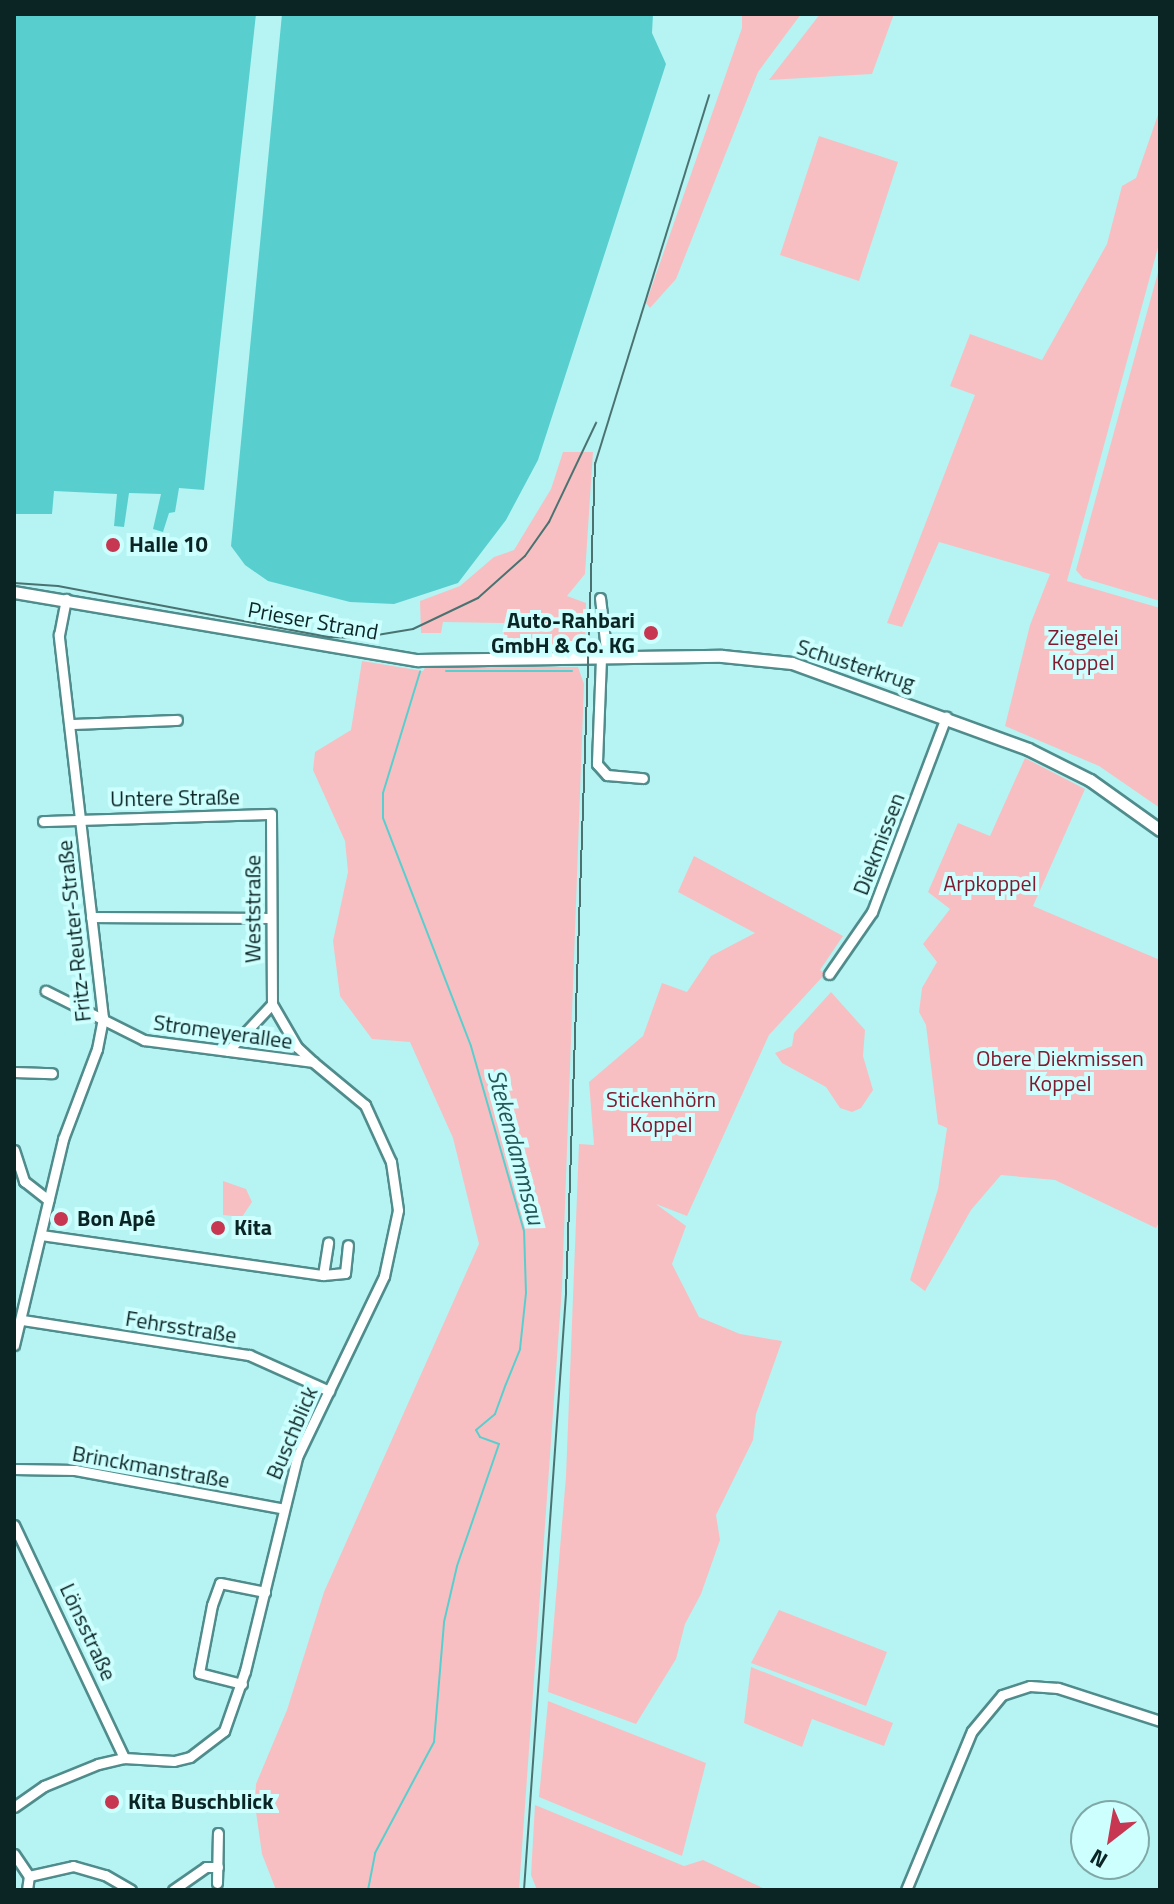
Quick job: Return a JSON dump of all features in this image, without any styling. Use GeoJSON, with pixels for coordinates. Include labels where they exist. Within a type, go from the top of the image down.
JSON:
{"type":"FeatureCollection","features":[{"type":"Feature","properties":{"kind":"street","name":"Prieser Strand"},"geometry":{"type":"LineString","coordinates":[[14,592],[417,660],[604,658]]}},
{"type":"Feature","properties":{"kind":"street"},"geometry":{"type":"LineString","coordinates":[[600,598],[604,658],[597,764],[607,775],[643,778]]}},
{"type":"Feature","properties":{"kind":"street","name":"Fritz-Reuter-Straße"},"geometry":{"type":"LineString","coordinates":[[14,1345],[48,1200],[103,1018],[59,635],[66,599]]}},
{"type":"Feature","properties":{"kind":"street","name":"Schusterkrug"},"geometry":{"type":"LineString","coordinates":[[604,658],[752,656],[824,672],[946,717],[1090,780],[1160,830]]}},
{"type":"Feature","properties":{"kind":"street","name":"Diekmissen"},"geometry":{"type":"LineString","coordinates":[[829,974],[872,912],[946,717]]}},
{"type":"Feature","properties":{"kind":"street"},"geometry":{"type":"LineString","coordinates":[[71,724],[177,720]]}},
{"type":"Feature","properties":{"kind":"street","name":"Untere Straße"},"geometry":{"type":"LineString","coordinates":[[43,821],[80,817],[271,814]]}},
{"type":"Feature","properties":{"kind":"street","name":"Weststraße"},"geometry":{"type":"LineString","coordinates":[[271,814],[269,918],[272,1004],[297,1047],[313,1062]]}},
{"type":"Feature","properties":{"kind":"street"},"geometry":{"type":"LineString","coordinates":[[91,917],[269,918]]}},
{"type":"Feature","properties":{"kind":"street","name":"Stromeyerallee"},"geometry":{"type":"LineString","coordinates":[[46,991],[144,1040],[313,1062],[365,1105],[391,1162],[398,1210],[393,1249],[375,1296]]}},
{"type":"Feature","properties":{"kind":"street"},"geometry":{"type":"LineString","coordinates":[[228,1051],[272,1004]]}},
{"type":"Feature","properties":{"kind":"street"},"geometry":{"type":"LineString","coordinates":[[14,1072],[52,1073]]}},
{"type":"Feature","properties":{"kind":"street"},"geometry":{"type":"LineString","coordinates":[[14,1150],[24,1181],[48,1200]]}},
{"type":"Feature","properties":{"kind":"street"},"geometry":{"type":"LineString","coordinates":[[41,1235],[323,1275],[345,1273],[348,1245]]}},
{"type":"Feature","properties":{"kind":"street"},"geometry":{"type":"LineString","coordinates":[[323,1275],[328,1242]]}},
{"type":"Feature","properties":{"kind":"street","name":"Buschblick"},"geometry":{"type":"LineString","coordinates":[[14,1807],[67,1774],[124,1758],[174,1761],[213,1744],[232,1716],[242,1684],[265,1592],[281,1508],[297,1457],[375,1296]]}},
{"type":"Feature","properties":{"kind":"street","name":"Fehrsstraße"},"geometry":{"type":"LineString","coordinates":[[22,1320],[249,1355],[329,1391]]}},
{"type":"Feature","properties":{"kind":"street","name":"Brinckmanstraße"},"geometry":{"type":"LineString","coordinates":[[14,1469],[75,1470],[281,1508]]}},
{"type":"Feature","properties":{"kind":"street","name":"Lönsstraße"},"geometry":{"type":"LineString","coordinates":[[14,1525],[124,1758]]}},
{"type":"Feature","properties":{"kind":"street"},"geometry":{"type":"LineString","coordinates":[[242,1684],[199,1673],[212,1605],[220,1583],[265,1592]]}},
{"type":"Feature","properties":{"kind":"street"},"geometry":{"type":"LineString","coordinates":[[906,1890],[972,1731],[1002,1695],[1030,1686],[1058,1688],[1160,1721]]}},
{"type":"Feature","properties":{"kind":"street"},"geometry":{"type":"LineString","coordinates":[[217,1883],[218,1833]]}},
{"type":"Feature","properties":{"kind":"street"},"geometry":{"type":"LineString","coordinates":[[15,1858],[29,1876],[27,1890]]}},
{"type":"Feature","properties":{"kind":"street"},"geometry":{"type":"LineString","coordinates":[[29,1876],[73,1866],[105,1875],[131,1890]]}},
{"type":"Feature","properties":{"kind":"street"},"geometry":{"type":"LineString","coordinates":[[173,1890],[206,1867],[218,1867]]}},
{"type":"Feature","properties":{"kind":"green space"},"geometry":{"type":"Polygon","coordinates":[[[742,14],[801,14],[758,72],[676,279],[650,308],[646,303],[742,28],[742,14]]]}},
{"type":"Feature","properties":{"kind":"green space"},"geometry":{"type":"Polygon","coordinates":[[[820,14],[894,14],[872,74],[769,80],[820,14]]]}},
{"type":"Feature","properties":{"kind":"green space","name":"Ziegelei Koppel"},"geometry":{"type":"Polygon","coordinates":[[[1160,109],[1160,240],[1067,581],[1160,608],[1160,808],[1099,766],[1005,726],[1030,625],[1050,574],[939,542],[902,627],[887,623],[975,395],[950,386],[970,334],[1042,360],[1107,244],[1122,186],[1136,178],[1160,109]]]}},
{"type":"Feature","properties":{"kind":"green space"},"geometry":{"type":"Polygon","coordinates":[[[819,136],[898,162],[859,281],[780,255],[819,136]]]}},
{"type":"Feature","properties":{"kind":"green space"},"geometry":{"type":"Polygon","coordinates":[[[1160,265],[1160,601],[1083,578],[1076,570],[1160,265]]]}},
{"type":"Feature","properties":{"kind":"green space"},"geometry":{"type":"Polygon","coordinates":[[[563,452],[593,452],[585,574],[567,596],[586,603],[585,644],[570,653],[504,651],[504,623],[443,622],[441,633],[421,633],[420,601],[460,586],[494,557],[514,550],[551,489],[563,452]]]}},
{"type":"Feature","properties":{"kind":"green space"},"geometry":{"type":"Polygon","coordinates":[[[362,661],[423,671],[426,666],[578,667],[584,684],[562,1287],[519,1890],[276,1890],[262,1854],[255,1805],[256,1784],[287,1710],[324,1592],[479,1244],[453,1138],[410,1042],[372,1039],[340,996],[333,941],[348,872],[345,841],[313,770],[315,752],[351,730],[362,661]]]}},
{"type":"Feature","properties":{"kind":"green space","name":"Obere Diekmissen Koppel"},"geometry":{"type":"Polygon","coordinates":[[[1025,758],[1085,789],[1033,906],[1160,960],[1160,1221],[1156,1228],[1055,1180],[1001,1175],[971,1210],[925,1291],[910,1280],[938,1189],[947,1128],[938,1124],[926,1025],[919,1012],[922,988],[937,962],[923,944],[950,909],[928,892],[958,823],[990,836],[1025,758]]]}},
{"type":"Feature","properties":{"kind":"green space","name":"Stickenhörn Koppel"},"geometry":{"type":"Polygon","coordinates":[[[694,856],[843,936],[820,970],[825,974],[769,1035],[687,1216],[656,1204],[686,1226],[672,1264],[699,1317],[740,1334],[782,1341],[756,1414],[753,1440],[716,1515],[720,1540],[701,1594],[685,1624],[676,1659],[636,1724],[548,1692],[566,1476],[579,1144],[594,1145],[589,1082],[643,1036],[662,983],[687,992],[711,956],[755,933],[678,892],[694,856]]]}},
{"type":"Feature","properties":{"kind":"green space"},"geometry":{"type":"Polygon","coordinates":[[[831,992],[865,1030],[863,1056],[873,1090],[861,1108],[852,1112],[840,1108],[826,1087],[782,1063],[775,1053],[792,1046],[794,1033],[831,992]]]}},
{"type":"Feature","properties":{"kind":"green space"},"geometry":{"type":"Polygon","coordinates":[[[223,1181],[246,1189],[252,1202],[242,1217],[223,1215],[223,1181]]]}},
{"type":"Feature","properties":{"kind":"green space"},"geometry":{"type":"Polygon","coordinates":[[[779,1610],[887,1652],[866,1706],[751,1663],[779,1610]]]}},
{"type":"Feature","properties":{"kind":"green space"},"geometry":{"type":"Polygon","coordinates":[[[751,1667],[893,1723],[884,1746],[812,1719],[802,1747],[744,1723],[751,1667]]]}},
{"type":"Feature","properties":{"kind":"green space"},"geometry":{"type":"Polygon","coordinates":[[[548,1701],[706,1763],[682,1856],[539,1797],[548,1701]]]}},
{"type":"Feature","properties":{"kind":"green space"},"geometry":{"type":"Polygon","coordinates":[[[535,1805],[684,1866],[703,1860],[767,1890],[537,1890],[531,1875],[535,1805]]]}},
{"type":"Feature","properties":{"kind":"water"},"geometry":{"type":"Polygon","coordinates":[[[14,14],[256,14],[204,490],[179,488],[175,512],[169,513],[163,532],[153,529],[161,494],[129,493],[124,527],[114,526],[117,494],[54,491],[52,514],[14,514],[14,14]]]}},
{"type":"Feature","properties":{"kind":"water"},"geometry":{"type":"Polygon","coordinates":[[[282,14],[653,14],[652,33],[666,64],[538,460],[506,520],[458,583],[394,604],[350,602],[268,581],[245,565],[231,546],[282,14]]]}},
{"type":"Feature","properties":{"kind":"waterway"},"geometry":{"type":"LineString","coordinates":[[446,671],[572,671]]}},
{"type":"Feature","properties":{"kind":"waterway","name":"Stekendammsau"},"geometry":{"type":"LineString","coordinates":[[368,1890],[375,1853],[434,1742],[444,1622],[457,1566],[499,1444],[480,1437],[476,1430],[495,1414],[520,1349],[526,1293],[524,1231],[471,1046],[383,818],[383,793],[420,672]]}},
{"type":"Feature","properties":{"kind":"railway"},"geometry":{"type":"LineString","coordinates":[[524,1890],[566,1294],[595,464],[709,95]]}},
{"type":"Feature","properties":{"kind":"railway"},"geometry":{"type":"LineString","coordinates":[[14,583],[58,586],[328,637],[359,638],[413,629],[478,598],[525,556],[549,522],[596,423]]}},
{"type":"Feature","properties":{"kind":"place","name":"Halle 10"},"geometry":{"type":"Point","coordinates":[113,545]}},
{"type":"Feature","properties":{"kind":"place","name":"Auto-Rahbari GmbH & Co. KG"},"geometry":{"type":"Point","coordinates":[651,633]}},
{"type":"Feature","properties":{"kind":"place","name":"Bon Apé"},"geometry":{"type":"Point","coordinates":[61,1219]}},
{"type":"Feature","properties":{"kind":"place","name":"Kita"},"geometry":{"type":"Point","coordinates":[218,1228]}},
{"type":"Feature","properties":{"kind":"place","name":"Kita Buschblick"},"geometry":{"type":"Point","coordinates":[112,1802]}},
{"type":"Feature","properties":{"kind":"park label","name":"Arpkoppel"},"geometry":{"type":"Point","coordinates":[990,884]}}]}
